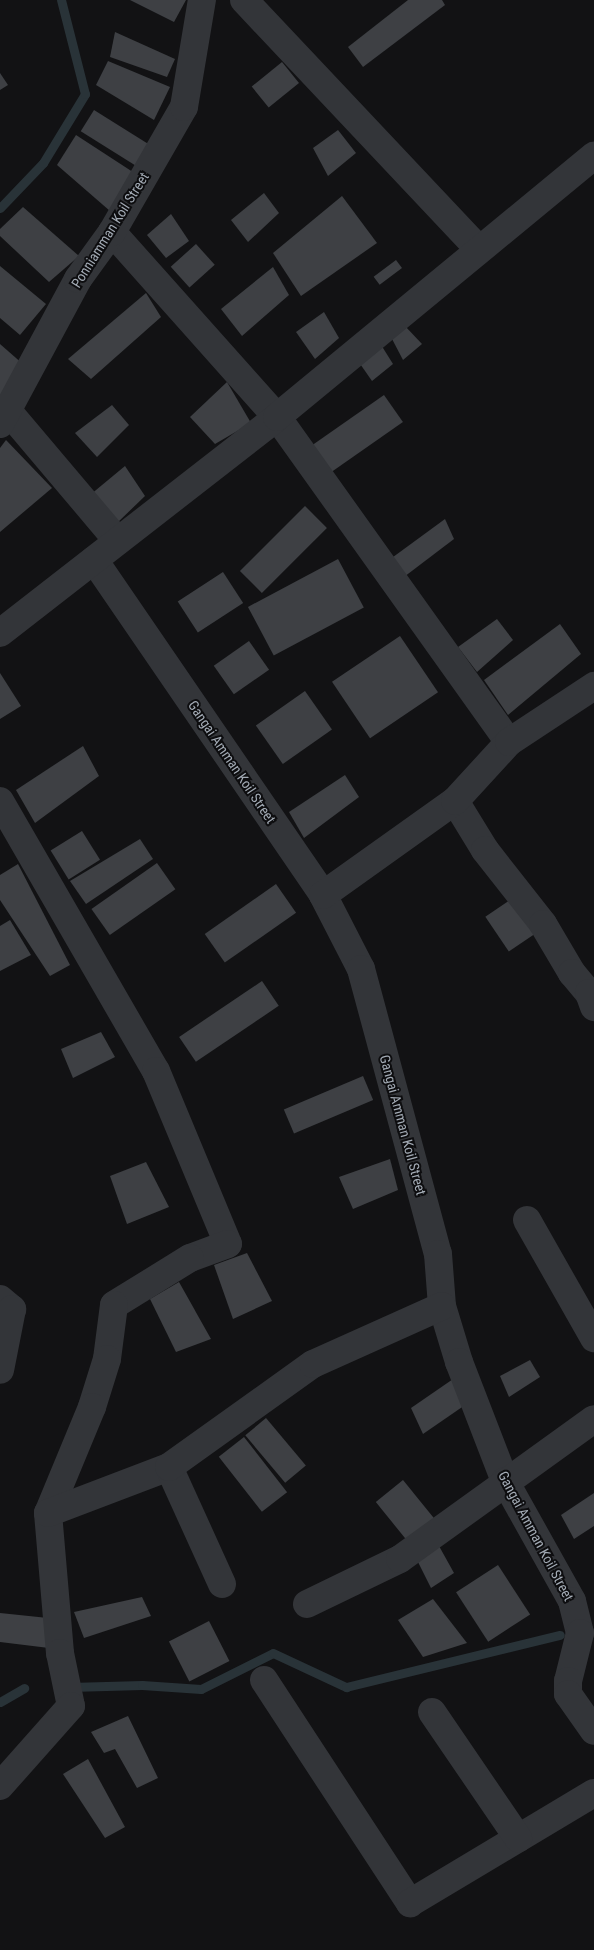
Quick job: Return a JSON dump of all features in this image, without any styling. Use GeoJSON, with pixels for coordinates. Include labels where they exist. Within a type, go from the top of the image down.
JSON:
{"type":"FeatureCollection","features":[{"type":"Feature","properties":{"kind":"street","name":"Ponniamman Koil Street"},"geometry":{"type":"LineString","coordinates":[[4,418],[78,279],[112,232],[184,107],[202,0]]}},
{"type":"Feature","properties":{"kind":"street"},"geometry":{"type":"LineString","coordinates":[[244,0],[479,249]]}},
{"type":"Feature","properties":{"kind":"street"},"geometry":{"type":"LineString","coordinates":[[0,633],[277,417],[594,156]]}},
{"type":"Feature","properties":{"kind":"street"},"geometry":{"type":"LineString","coordinates":[[112,232],[277,417],[509,742]]}},
{"type":"Feature","properties":{"kind":"street"},"geometry":{"type":"LineString","coordinates":[[4,418],[118,541]]}},
{"type":"Feature","properties":{"kind":"street","name":"Gangai Amman Koil Street"},"geometry":{"type":"LineString","coordinates":[[94,560],[323,895],[361,969],[438,1254],[442,1306],[459,1362],[505,1481],[572,1601],[580,1633],[568,1681],[568,1694],[594,1731]]}},
{"type":"Feature","properties":{"kind":"street"},"geometry":{"type":"LineString","coordinates":[[323,895],[455,801],[509,742],[594,686]]}},
{"type":"Feature","properties":{"kind":"street"},"geometry":{"type":"LineString","coordinates":[[0,801],[156,1071],[228,1244],[190,1258],[114,1305],[107,1359],[92,1407],[48,1513],[60,1653],[71,1706],[0,1786]]}},
{"type":"Feature","properties":{"kind":"street"},"geometry":{"type":"LineString","coordinates":[[455,801],[485,850],[543,924],[572,973],[589,993],[594,1007]]}},
{"type":"Feature","properties":{"kind":"street"},"geometry":{"type":"LineString","coordinates":[[527,1220],[594,1338]]}},
{"type":"Feature","properties":{"kind":"street"},"geometry":{"type":"LineString","coordinates":[[0,1299],[12,1309],[0,1370]]}},
{"type":"Feature","properties":{"kind":"street"},"geometry":{"type":"LineString","coordinates":[[48,1513],[169,1467],[313,1364],[442,1306]]}},
{"type":"Feature","properties":{"kind":"street"},"geometry":{"type":"LineString","coordinates":[[307,1604],[400,1559],[505,1481],[594,1420]]}},
{"type":"Feature","properties":{"kind":"street"},"geometry":{"type":"LineString","coordinates":[[169,1467],[222,1584]]}},
{"type":"Feature","properties":{"kind":"street"},"geometry":{"type":"LineString","coordinates":[[264,1680],[410,1903],[594,1793]]}},
{"type":"Feature","properties":{"kind":"street"},"geometry":{"type":"LineString","coordinates":[[432,1712],[518,1838]]}},
{"type":"Feature","properties":{"kind":"building"},"geometry":{"type":"Polygon","coordinates":[[[130,0],[186,0],[174,22],[130,0]]]}},
{"type":"Feature","properties":{"kind":"building"},"geometry":{"type":"Polygon","coordinates":[[[408,0],[442,0],[445,5],[363,67],[348,47],[408,0]]]}},
{"type":"Feature","properties":{"kind":"building"},"geometry":{"type":"Polygon","coordinates":[[[115,32],[175,59],[167,77],[110,57],[115,32]]]}},
{"type":"Feature","properties":{"kind":"building"},"geometry":{"type":"Polygon","coordinates":[[[108,61],[170,87],[154,120],[96,85],[108,61]]]}},
{"type":"Feature","properties":{"kind":"building"},"geometry":{"type":"Polygon","coordinates":[[[282,62],[299,83],[269,108],[252,87],[282,62]]]}},
{"type":"Feature","properties":{"kind":"building"},"geometry":{"type":"Polygon","coordinates":[[[0,73],[8,85],[0,90],[0,73]]]}},
{"type":"Feature","properties":{"kind":"building"},"geometry":{"type":"Polygon","coordinates":[[[94,110],[156,149],[143,170],[81,131],[94,110]]]}},
{"type":"Feature","properties":{"kind":"building"},"geometry":{"type":"Polygon","coordinates":[[[338,130],[356,153],[328,176],[313,148],[338,130]]]}},
{"type":"Feature","properties":{"kind":"building"},"geometry":{"type":"Polygon","coordinates":[[[76,135],[139,176],[110,211],[57,165],[76,135]]]}},
{"type":"Feature","properties":{"kind":"building"},"geometry":{"type":"Polygon","coordinates":[[[264,193],[279,213],[248,242],[231,220],[264,193]]]}},
{"type":"Feature","properties":{"kind":"building"},"geometry":{"type":"Polygon","coordinates":[[[342,196],[377,243],[301,296],[273,253],[342,196]]]}},
{"type":"Feature","properties":{"kind":"building"},"geometry":{"type":"Polygon","coordinates":[[[23,207],[79,256],[49,282],[0,236],[0,229],[23,207]]]}},
{"type":"Feature","properties":{"kind":"building"},"geometry":{"type":"Polygon","coordinates":[[[171,214],[189,241],[166,258],[147,235],[171,214]]]}},
{"type":"Feature","properties":{"kind":"building"},"geometry":{"type":"Polygon","coordinates":[[[196,244],[215,265],[189,288],[171,267],[196,244]]]}},
{"type":"Feature","properties":{"kind":"building"},"geometry":{"type":"Polygon","coordinates":[[[396,260],[402,268],[380,285],[374,277],[396,260]]]}},
{"type":"Feature","properties":{"kind":"building"},"geometry":{"type":"Polygon","coordinates":[[[0,266],[46,304],[20,335],[0,318],[0,266]]]}},
{"type":"Feature","properties":{"kind":"building"},"geometry":{"type":"Polygon","coordinates":[[[273,267],[289,295],[242,336],[221,309],[273,267]]]}},
{"type":"Feature","properties":{"kind":"building"},"geometry":{"type":"Polygon","coordinates":[[[146,293],[161,317],[91,379],[68,359],[146,293]]]}},
{"type":"Feature","properties":{"kind":"building"},"geometry":{"type":"Polygon","coordinates":[[[324,312],[339,338],[315,359],[296,332],[324,312]]]}},
{"type":"Feature","properties":{"kind":"building"},"geometry":{"type":"Polygon","coordinates":[[[405,326],[422,344],[403,360],[391,337],[405,326]]]}},
{"type":"Feature","properties":{"kind":"building"},"geometry":{"type":"Polygon","coordinates":[[[378,340],[393,364],[372,381],[356,358],[378,340]]]}},
{"type":"Feature","properties":{"kind":"building"},"geometry":{"type":"Polygon","coordinates":[[[0,344],[24,365],[0,398],[0,344]]]}},
{"type":"Feature","properties":{"kind":"building"},"geometry":{"type":"Polygon","coordinates":[[[227,382],[251,423],[215,444],[190,417],[227,382]]]}},
{"type":"Feature","properties":{"kind":"building"},"geometry":{"type":"Polygon","coordinates":[[[384,395],[403,422],[327,475],[308,448],[384,395]]]}},
{"type":"Feature","properties":{"kind":"building"},"geometry":{"type":"Polygon","coordinates":[[[112,405],[129,425],[97,457],[75,433],[112,405]]]}},
{"type":"Feature","properties":{"kind":"building"},"geometry":{"type":"Polygon","coordinates":[[[6,440],[52,488],[0,532],[0,448],[6,440]]]}},
{"type":"Feature","properties":{"kind":"building"},"geometry":{"type":"Polygon","coordinates":[[[125,466],[145,496],[115,525],[90,495],[125,466]]]}},
{"type":"Feature","properties":{"kind":"building"},"geometry":{"type":"Polygon","coordinates":[[[305,506],[327,528],[262,593],[240,571],[305,506]]]}},
{"type":"Feature","properties":{"kind":"building"},"geometry":{"type":"Polygon","coordinates":[[[445,519],[454,539],[400,580],[389,560],[445,519]]]}},
{"type":"Feature","properties":{"kind":"building"},"geometry":{"type":"Polygon","coordinates":[[[338,559],[364,608],[274,655],[248,607],[338,559]]]}},
{"type":"Feature","properties":{"kind":"building"},"geometry":{"type":"Polygon","coordinates":[[[223,572],[243,603],[198,632],[178,601],[223,572]]]}},
{"type":"Feature","properties":{"kind":"building"},"geometry":{"type":"Polygon","coordinates":[[[497,619],[513,640],[477,672],[458,647],[497,619]]]}},
{"type":"Feature","properties":{"kind":"building"},"geometry":{"type":"Polygon","coordinates":[[[560,624],[581,654],[508,715],[484,680],[560,624]]]}},
{"type":"Feature","properties":{"kind":"building"},"geometry":{"type":"Polygon","coordinates":[[[400,636],[438,692],[370,738],[332,682],[400,636]]]}},
{"type":"Feature","properties":{"kind":"building"},"geometry":{"type":"Polygon","coordinates":[[[249,641],[269,670],[234,694],[214,666],[249,641]]]}},
{"type":"Feature","properties":{"kind":"building"},"geometry":{"type":"Polygon","coordinates":[[[0,673],[21,706],[0,719],[0,673]]]}},
{"type":"Feature","properties":{"kind":"building"},"geometry":{"type":"Polygon","coordinates":[[[305,691],[332,730],[283,764],[256,725],[305,691]]]}},
{"type":"Feature","properties":{"kind":"building"},"geometry":{"type":"Polygon","coordinates":[[[83,746],[99,776],[35,823],[16,790],[83,746]]]}},
{"type":"Feature","properties":{"kind":"building"},"geometry":{"type":"Polygon","coordinates":[[[345,775],[359,797],[304,838],[289,812],[345,775]]]}},
{"type":"Feature","properties":{"kind":"building"},"geometry":{"type":"Polygon","coordinates":[[[82,831],[100,860],[69,879],[51,851],[82,831]]]}},
{"type":"Feature","properties":{"kind":"building"},"geometry":{"type":"Polygon","coordinates":[[[140,839],[153,859],[86,904],[70,881],[140,839]]]}},
{"type":"Feature","properties":{"kind":"building"},"geometry":{"type":"Polygon","coordinates":[[[157,863],[175,889],[110,935],[91,909],[157,863]]]}},
{"type":"Feature","properties":{"kind":"building"},"geometry":{"type":"Polygon","coordinates":[[[18,864],[70,965],[50,976],[0,900],[0,875],[18,864]]]}},
{"type":"Feature","properties":{"kind":"building"},"geometry":{"type":"Polygon","coordinates":[[[276,884],[296,913],[225,963],[205,934],[276,884]]]}},
{"type":"Feature","properties":{"kind":"building"},"geometry":{"type":"Polygon","coordinates":[[[516,896],[539,931],[509,952],[485,917],[516,896]]]}},
{"type":"Feature","properties":{"kind":"building"},"geometry":{"type":"Polygon","coordinates":[[[10,920],[31,955],[0,971],[0,926],[10,920]]]}},
{"type":"Feature","properties":{"kind":"building"},"geometry":{"type":"Polygon","coordinates":[[[262,981],[279,1006],[196,1062],[179,1037],[262,981]]]}},
{"type":"Feature","properties":{"kind":"building"},"geometry":{"type":"Polygon","coordinates":[[[101,1032],[115,1057],[73,1078],[61,1049],[101,1032]]]}},
{"type":"Feature","properties":{"kind":"building"},"geometry":{"type":"Polygon","coordinates":[[[363,1076],[373,1100],[294,1134],[284,1110],[363,1076]]]}},
{"type":"Feature","properties":{"kind":"building"},"geometry":{"type":"Polygon","coordinates":[[[390,1159],[398,1190],[353,1209],[339,1177],[390,1159]]]}},
{"type":"Feature","properties":{"kind":"building"},"geometry":{"type":"Polygon","coordinates":[[[146,1162],[169,1207],[127,1224],[110,1176],[146,1162]]]}},
{"type":"Feature","properties":{"kind":"building"},"geometry":{"type":"Polygon","coordinates":[[[247,1253],[272,1301],[233,1319],[214,1265],[247,1253]]]}},
{"type":"Feature","properties":{"kind":"building"},"geometry":{"type":"Polygon","coordinates":[[[179,1282],[211,1339],[176,1352],[150,1299],[179,1282]]]}},
{"type":"Feature","properties":{"kind":"building"},"geometry":{"type":"Polygon","coordinates":[[[530,1360],[540,1377],[509,1397],[500,1376],[530,1360]]]}},
{"type":"Feature","properties":{"kind":"building"},"geometry":{"type":"Polygon","coordinates":[[[456,1377],[468,1403],[423,1434],[411,1408],[456,1377]]]}},
{"type":"Feature","properties":{"kind":"building"},"geometry":{"type":"Polygon","coordinates":[[[266,1418],[306,1465],[285,1483],[245,1435],[266,1418]]]}},
{"type":"Feature","properties":{"kind":"building"},"geometry":{"type":"Polygon","coordinates":[[[244,1437],[287,1492],[262,1512],[219,1457],[244,1437]]]}},
{"type":"Feature","properties":{"kind":"building"},"geometry":{"type":"Polygon","coordinates":[[[403,1480],[438,1524],[411,1546],[376,1502],[403,1480]]]}},
{"type":"Feature","properties":{"kind":"building"},"geometry":{"type":"Polygon","coordinates":[[[594,1493],[594,1526],[574,1539],[561,1515],[594,1493]]]}},
{"type":"Feature","properties":{"kind":"building"},"geometry":{"type":"Polygon","coordinates":[[[439,1546],[454,1573],[431,1588],[418,1562],[439,1546]]]}},
{"type":"Feature","properties":{"kind":"building"},"geometry":{"type":"Polygon","coordinates":[[[498,1565],[530,1614],[488,1642],[456,1592],[498,1565]]]}},
{"type":"Feature","properties":{"kind":"building"},"geometry":{"type":"Polygon","coordinates":[[[142,1597],[151,1616],[84,1638],[74,1612],[142,1597]]]}},
{"type":"Feature","properties":{"kind":"building"},"geometry":{"type":"Polygon","coordinates":[[[433,1599],[467,1643],[423,1657],[398,1620],[433,1599]]]}},
{"type":"Feature","properties":{"kind":"building"},"geometry":{"type":"Polygon","coordinates":[[[0,1613],[48,1618],[49,1648],[0,1642],[0,1613]]]}},
{"type":"Feature","properties":{"kind":"building"},"geometry":{"type":"Polygon","coordinates":[[[209,1621],[229,1661],[189,1682],[169,1641],[209,1621]]]}},
{"type":"Feature","properties":{"kind":"building"},"geometry":{"type":"Polygon","coordinates":[[[128,1716],[158,1778],[137,1788],[115,1749],[104,1753],[91,1732],[128,1716]]]}},
{"type":"Feature","properties":{"kind":"building"},"geometry":{"type":"Polygon","coordinates":[[[88,1759],[125,1827],[105,1838],[63,1774],[88,1759]]]}},
{"type":"Feature","properties":{"kind":"waterway"},"geometry":{"type":"LineString","coordinates":[[0,208],[43,163],[85,94],[61,0]]}},
{"type":"Feature","properties":{"kind":"waterway"},"geometry":{"type":"LineString","coordinates":[[70,1687],[142,1685],[201,1689],[273,1653],[346,1687],[560,1635]]}},
{"type":"Feature","properties":{"kind":"waterway"},"geometry":{"type":"LineString","coordinates":[[0,1702],[24,1688]]}}]}
